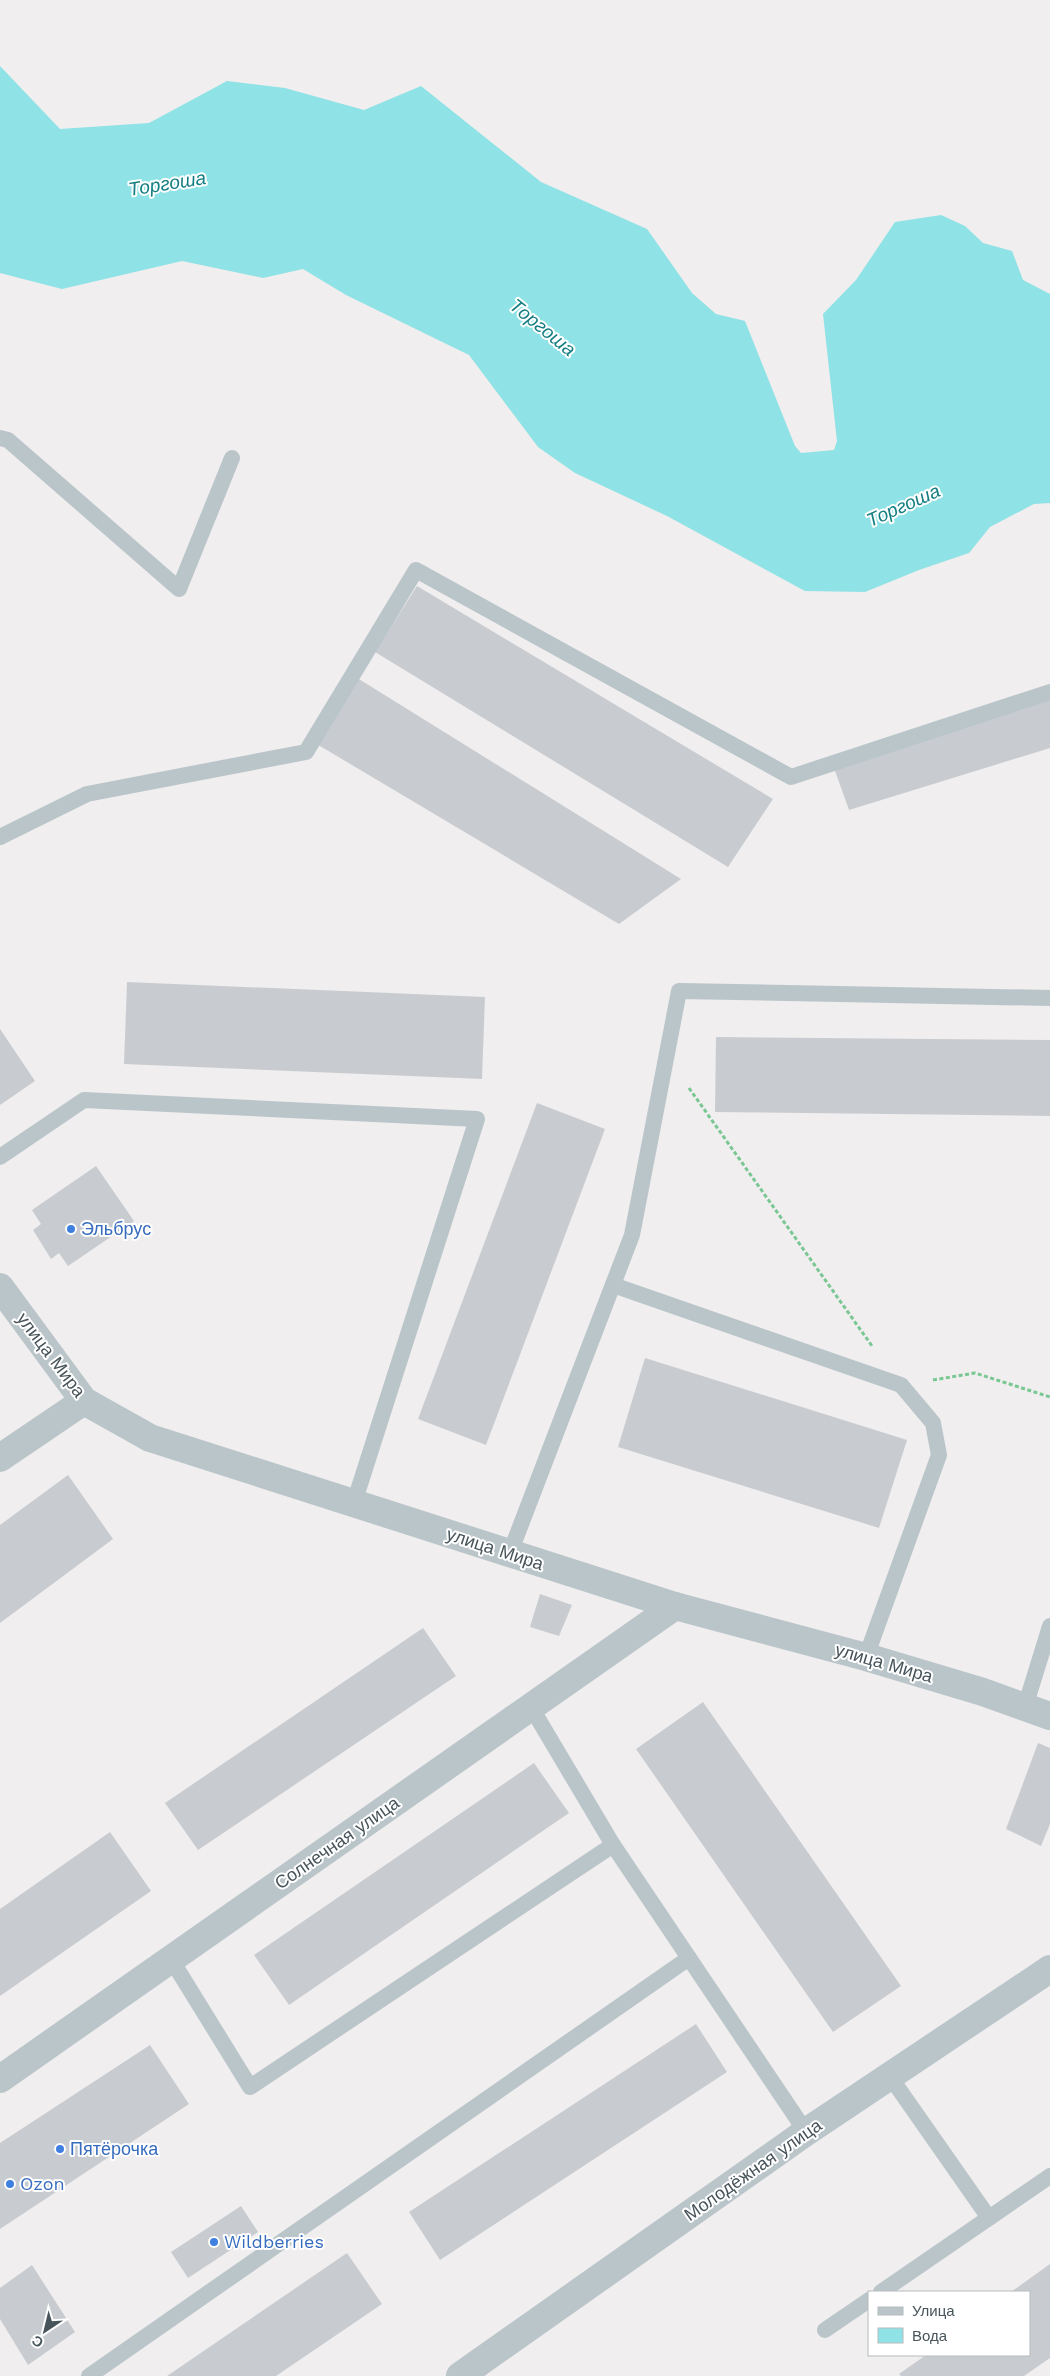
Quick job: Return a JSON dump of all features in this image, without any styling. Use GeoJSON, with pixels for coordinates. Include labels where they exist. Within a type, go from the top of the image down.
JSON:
{"type":"FeatureCollection","features":[{"type":"Feature","properties":{"kind":"street","name":"улица Мира"},"geometry":{"type":"LineString","coordinates":[[0,1287],[84,1401],[150,1438],[675,1606],[866,1657],[1050,1716]]}},
{"type":"Feature","properties":{"kind":"street"},"geometry":{"type":"LineString","coordinates":[[0,1458],[84,1401]]}},
{"type":"Feature","properties":{"kind":"street","name":"Солнечная улица"},"geometry":{"type":"LineString","coordinates":[[0,2079],[675,1606]]}},
{"type":"Feature","properties":{"kind":"street","name":"Молодёжная улица"},"geometry":{"type":"LineString","coordinates":[[460,2376],[806,2132],[1050,1968]]}},
{"type":"Feature","properties":{"kind":"lane"},"geometry":{"type":"LineString","coordinates":[[0,438],[8,440],[179,588],[232,458]]}},
{"type":"Feature","properties":{"kind":"lane"},"geometry":{"type":"LineString","coordinates":[[0,838],[87,794],[306,752],[416,570],[791,777],[1050,692]]}},
{"type":"Feature","properties":{"kind":"lane"},"geometry":{"type":"LineString","coordinates":[[510,1553],[632,1235],[680,991],[1050,998]]}},
{"type":"Feature","properties":{"kind":"lane"},"geometry":{"type":"LineString","coordinates":[[0,1157],[84,1100],[477,1118],[354,1504]]}},
{"type":"Feature","properties":{"kind":"lane"},"geometry":{"type":"LineString","coordinates":[[613,1285],[901,1385],[933,1423],[939,1455],[866,1657]]}},
{"type":"Feature","properties":{"kind":"lane"},"geometry":{"type":"LineString","coordinates":[[1024,1707],[1050,1626]]}},
{"type":"Feature","properties":{"kind":"lane"},"geometry":{"type":"LineString","coordinates":[[531,1707],[613,1845],[806,2132]]}},
{"type":"Feature","properties":{"kind":"lane"},"geometry":{"type":"LineString","coordinates":[[171,1960],[250,2087],[613,1845]]}},
{"type":"Feature","properties":{"kind":"lane"},"geometry":{"type":"LineString","coordinates":[[89,2376],[689,1958]]}},
{"type":"Feature","properties":{"kind":"lane"},"geometry":{"type":"LineString","coordinates":[[889,2075],[989,2218]]}},
{"type":"Feature","properties":{"kind":"lane"},"geometry":{"type":"LineString","coordinates":[[881,2291],[1050,2176]]}},
{"type":"Feature","properties":{"kind":"lane"},"geometry":{"type":"LineString","coordinates":[[826,2330],[868,2301]]}},
{"type":"Feature","properties":{"kind":"path"},"geometry":{"type":"LineString","coordinates":[[667,1057],[901,1385],[975,1373],[1050,1397]]}},
{"type":"Feature","properties":{"kind":"water","name":"Торгоша"},"geometry":{"type":"Polygon","coordinates":[[[0,66],[60,129],[149,123],[227,81],[285,88],[364,110],[421,86],[541,182],[647,229],[692,293],[716,314],[745,321],[795,446],[801,453],[834,450],[837,441],[823,314],[856,280],[895,222],[941,215],[965,226],[983,243],[1012,251],[1023,280],[1050,294],[1050,503],[1034,504],[990,527],[969,553],[919,570],[865,592],[805,591],[667,516],[575,473],[538,447],[469,355],[346,295],[303,269],[263,278],[182,261],[62,289],[0,273],[0,66]]]}},
{"type":"Feature","properties":{"kind":"building"},"geometry":{"type":"Polygon","coordinates":[[[417,586],[773,799],[728,867],[375,652],[417,586]]]}},
{"type":"Feature","properties":{"kind":"building"},"geometry":{"type":"Polygon","coordinates":[[[354,676],[681,879],[619,924],[315,743],[354,676]]]}},
{"type":"Feature","properties":{"kind":"building"},"geometry":{"type":"Polygon","coordinates":[[[1050,699],[1050,748],[849,810],[834,768],[1050,699]]]}},
{"type":"Feature","properties":{"kind":"building"},"geometry":{"type":"Polygon","coordinates":[[[127,982],[485,997],[482,1079],[124,1064],[127,982]]]}},
{"type":"Feature","properties":{"kind":"building"},"geometry":{"type":"Polygon","coordinates":[[[0,1029],[35,1081],[0,1105],[0,1029]]]}},
{"type":"Feature","properties":{"kind":"building"},"geometry":{"type":"Polygon","coordinates":[[[716,1037],[1050,1040],[1050,1116],[715,1112],[716,1037]]]}},
{"type":"Feature","properties":{"kind":"building"},"geometry":{"type":"Polygon","coordinates":[[[537,1103],[605,1129],[486,1445],[418,1419],[537,1103]]]}},
{"type":"Feature","properties":{"kind":"building"},"geometry":{"type":"Polygon","coordinates":[[[96,1166],[134,1221],[68,1266],[59,1253],[51,1259],[33,1230],[41,1224],[32,1210],[96,1166]]]}},
{"type":"Feature","properties":{"kind":"building"},"geometry":{"type":"Polygon","coordinates":[[[645,1358],[907,1440],[879,1528],[618,1447],[645,1358]]]}},
{"type":"Feature","properties":{"kind":"building"},"geometry":{"type":"Polygon","coordinates":[[[68,1475],[113,1539],[0,1623],[0,1525],[68,1475]]]}},
{"type":"Feature","properties":{"kind":"building"},"geometry":{"type":"Polygon","coordinates":[[[540,1594],[572,1605],[559,1636],[530,1627],[540,1594]]]}},
{"type":"Feature","properties":{"kind":"building"},"geometry":{"type":"Polygon","coordinates":[[[423,1628],[456,1676],[198,1850],[165,1803],[423,1628]]]}},
{"type":"Feature","properties":{"kind":"building"},"geometry":{"type":"Polygon","coordinates":[[[703,1702],[901,1986],[833,2032],[636,1749],[703,1702]]]}},
{"type":"Feature","properties":{"kind":"building"},"geometry":{"type":"Polygon","coordinates":[[[1038,1743],[1050,1748],[1050,1824],[1041,1846],[1006,1829],[1038,1743]]]}},
{"type":"Feature","properties":{"kind":"building"},"geometry":{"type":"Polygon","coordinates":[[[534,1763],[569,1813],[289,2005],[254,1955],[534,1763]]]}},
{"type":"Feature","properties":{"kind":"building"},"geometry":{"type":"Polygon","coordinates":[[[110,1832],[151,1891],[0,1996],[0,1909],[110,1832]]]}},
{"type":"Feature","properties":{"kind":"building"},"geometry":{"type":"Polygon","coordinates":[[[696,2024],[727,2072],[440,2260],[409,2212],[696,2024]]]}},
{"type":"Feature","properties":{"kind":"building"},"geometry":{"type":"Polygon","coordinates":[[[150,2045],[189,2104],[0,2229],[0,2143],[150,2045]]]}},
{"type":"Feature","properties":{"kind":"building","name":"Wildberries"},"geometry":{"type":"Polygon","coordinates":[[[241,2206],[258,2232],[188,2278],[171,2252],[241,2206]]]}},
{"type":"Feature","properties":{"kind":"building"},"geometry":{"type":"Polygon","coordinates":[[[347,2253],[382,2304],[276,2376],[167,2376],[347,2253]]]}},
{"type":"Feature","properties":{"kind":"building"},"geometry":{"type":"Polygon","coordinates":[[[1050,2264],[1050,2358],[1024,2376],[901,2376],[899,2374],[925,2356],[1030,2356],[1030,2291],[1012,2291],[1050,2264]]]}},
{"type":"Feature","properties":{"kind":"building"},"geometry":{"type":"Polygon","coordinates":[[[32,2265],[75,2332],[28,2365],[0,2319],[0,2288],[32,2265]]]}},
{"type":"Feature","properties":{"kind":"place","name":"Эльбрус"},"geometry":{"type":"Point","coordinates":[71,1229]}},
{"type":"Feature","properties":{"kind":"place","name":"Пятёрочка"},"geometry":{"type":"Point","coordinates":[60,2149]}},
{"type":"Feature","properties":{"kind":"place","name":"Ozon"},"geometry":{"type":"Point","coordinates":[10,2184]}},
{"type":"Feature","properties":{"kind":"place","name":"Wildberries"},"geometry":{"type":"Point","coordinates":[214,2242]}}]}
